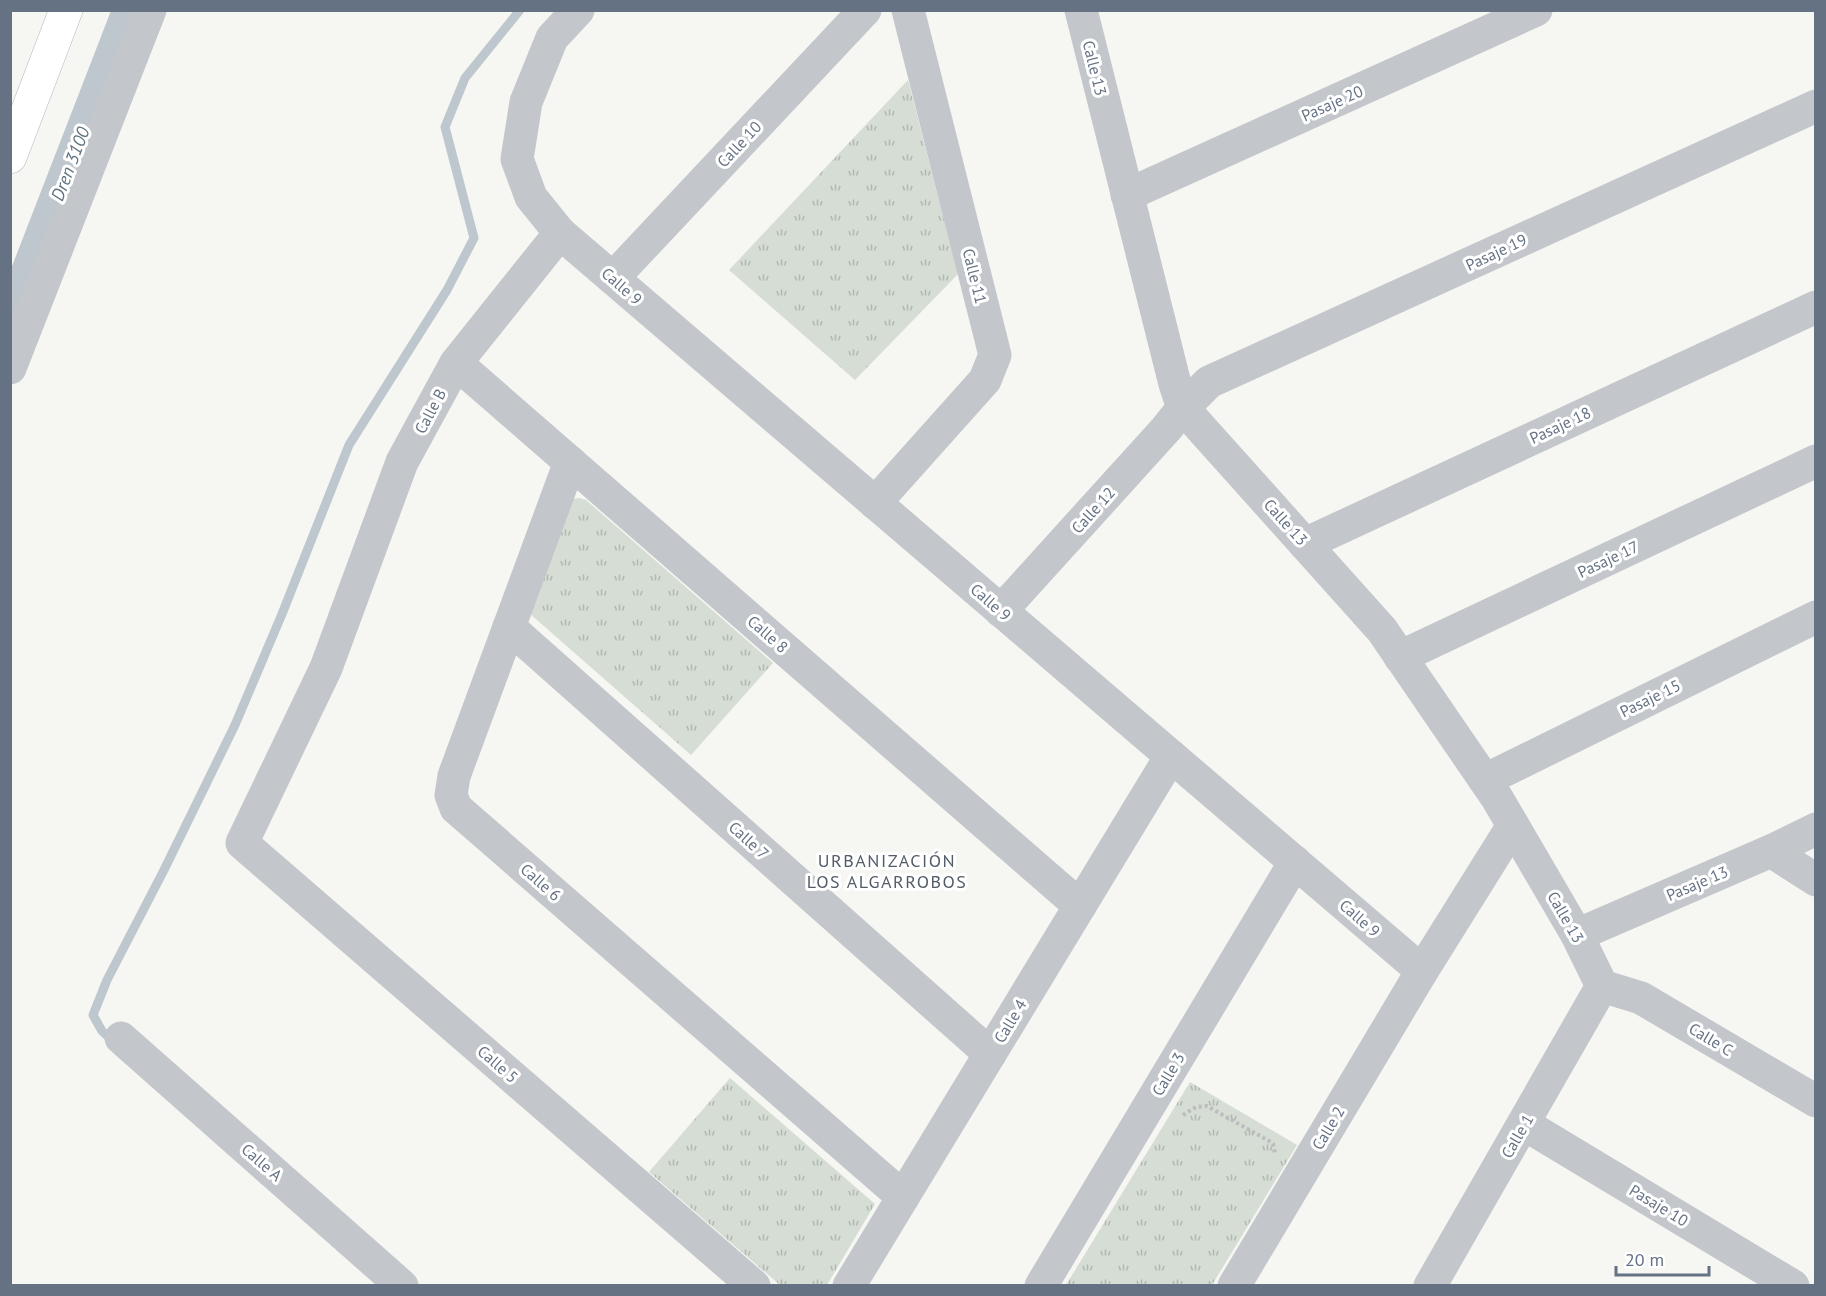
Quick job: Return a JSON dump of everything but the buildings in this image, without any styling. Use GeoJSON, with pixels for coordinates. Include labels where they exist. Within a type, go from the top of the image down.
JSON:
{"type":"FeatureCollection","features":[{"type":"Feature","properties":{"kind":"street"},"geometry":{"type":"LineString","coordinates":[[10,157],[66,10]]}},
{"type":"Feature","properties":{"kind":"street"},"geometry":{"type":"LineString","coordinates":[[10,369],[150,10]]}},
{"type":"Feature","properties":{"kind":"street"},"geometry":{"type":"LineString","coordinates":[[560,233],[531,197],[517,159],[526,102],[530,91],[552,38],[578,10]]}},
{"type":"Feature","properties":{"kind":"street","name":"Calle 10"},"geometry":{"type":"LineString","coordinates":[[613,278],[866,10]]}},
{"type":"Feature","properties":{"kind":"street","name":"Calle 11"},"geometry":{"type":"LineString","coordinates":[[875,503],[985,380],[995,355],[908,10]]}},
{"type":"Feature","properties":{"kind":"street","name":"Calle 13"},"geometry":{"type":"LineString","coordinates":[[1081,10],[1183,408],[1382,630],[1485,780],[1577,934],[1602,986]]}},
{"type":"Feature","properties":{"kind":"street","name":"Pasaje 20"},"geometry":{"type":"LineString","coordinates":[[1127,195],[1536,10]]}},
{"type":"Feature","properties":{"kind":"street","name":"Pasaje 19"},"geometry":{"type":"LineString","coordinates":[[1183,408],[1209,382],[1815,106]]}},
{"type":"Feature","properties":{"kind":"street","name":"Calle 9"},"geometry":{"type":"LineString","coordinates":[[560,233],[1422,971]]}},
{"type":"Feature","properties":{"kind":"street","name":"Calle B"},"geometry":{"type":"LineString","coordinates":[[242,843],[326,668],[402,462],[456,363],[560,233]]}},
{"type":"Feature","properties":{"kind":"street","name":"Pasaje 18"},"geometry":{"type":"LineString","coordinates":[[1305,544],[1815,307]]}},
{"type":"Feature","properties":{"kind":"street","name":"Calle 8"},"geometry":{"type":"LineString","coordinates":[[456,363],[1080,906]]}},
{"type":"Feature","properties":{"kind":"street","name":"Calle 12"},"geometry":{"type":"LineString","coordinates":[[1001,611],[1183,408]]}},
{"type":"Feature","properties":{"kind":"street","name":"Pasaje 17"},"geometry":{"type":"LineString","coordinates":[[1400,657],[1815,461]]}},
{"type":"Feature","properties":{"kind":"street","name":"Calle 6"},"geometry":{"type":"LineString","coordinates":[[570,462],[454,776],[451,795],[456,808],[903,1197]]}},
{"type":"Feature","properties":{"kind":"street","name":"Pasaje 15"},"geometry":{"type":"LineString","coordinates":[[1485,780],[1815,617]]}},
{"type":"Feature","properties":{"kind":"street","name":"Calle 7"},"geometry":{"type":"LineString","coordinates":[[509,627],[990,1054]]}},
{"type":"Feature","properties":{"kind":"street","name":"Calle 4"},"geometry":{"type":"LineString","coordinates":[[849,1286],[1171,756]]}},
{"type":"Feature","properties":{"kind":"street","name":"Calle 2"},"geometry":{"type":"LineString","coordinates":[[1234,1286],[1422,971],[1512,827]]}},
{"type":"Feature","properties":{"kind":"street","name":"Pasaje 13"},"geometry":{"type":"LineString","coordinates":[[1577,934],[1770,851],[1815,829]]}},
{"type":"Feature","properties":{"kind":"street","name":"Calle 5"},"geometry":{"type":"LineString","coordinates":[[242,843],[754,1286]]}},
{"type":"Feature","properties":{"kind":"street"},"geometry":{"type":"LineString","coordinates":[[1770,851],[1815,880]]}},
{"type":"Feature","properties":{"kind":"street","name":"Calle 3"},"geometry":{"type":"LineString","coordinates":[[1041,1286],[1294,862]]}},
{"type":"Feature","properties":{"kind":"street","name":"Calle C"},"geometry":{"type":"LineString","coordinates":[[1602,986],[1641,998],[1815,1101]]}},
{"type":"Feature","properties":{"kind":"street","name":"Calle 1"},"geometry":{"type":"LineString","coordinates":[[1442,1281],[1524,1124],[1602,986]]}},
{"type":"Feature","properties":{"kind":"street","name":"Calle A"},"geometry":{"type":"LineString","coordinates":[[121,1038],[402,1286]]}},
{"type":"Feature","properties":{"kind":"street","name":"Pasaje 10"},"geometry":{"type":"LineString","coordinates":[[1524,1124],[1793,1286]]}},
{"type":"Feature","properties":{"kind":"path"},"geometry":{"type":"LineString","coordinates":[[1179,1119],[1196,1107],[1212,1107],[1273,1144],[1275,1161]]}},
{"type":"Feature","properties":{"kind":"green space"},"geometry":{"type":"Polygon","coordinates":[[[908,80],[958,274],[855,380],[729,270],[908,80]]]}},
{"type":"Feature","properties":{"kind":"green space"},"geometry":{"type":"Polygon","coordinates":[[[572,499],[586,500],[773,663],[691,755],[529,613],[572,499]]]}},
{"type":"Feature","properties":{"kind":"green space"},"geometry":{"type":"Polygon","coordinates":[[[730,1078],[875,1204],[827,1285],[780,1285],[649,1172],[730,1078]]]}},
{"type":"Feature","properties":{"kind":"green space"},"geometry":{"type":"Polygon","coordinates":[[[1190,1082],[1297,1145],[1212,1285],[1066,1285],[1190,1082]]]}},
{"type":"Feature","properties":{"kind":"waterway","name":"Dren 3100"},"geometry":{"type":"LineString","coordinates":[[10,317],[129,10]]}},
{"type":"Feature","properties":{"kind":"waterway"},"geometry":{"type":"LineString","coordinates":[[113,1041],[102,1031],[93,1015],[107,980],[235,725],[349,445],[447,290],[474,238],[445,127],[465,78],[520,10]]}},
{"type":"Feature","properties":{"kind":"district","name":"URBANIZACIÓN LOS ALGARROBOS"},"geometry":{"type":"Point","coordinates":[887,870]}}]}
